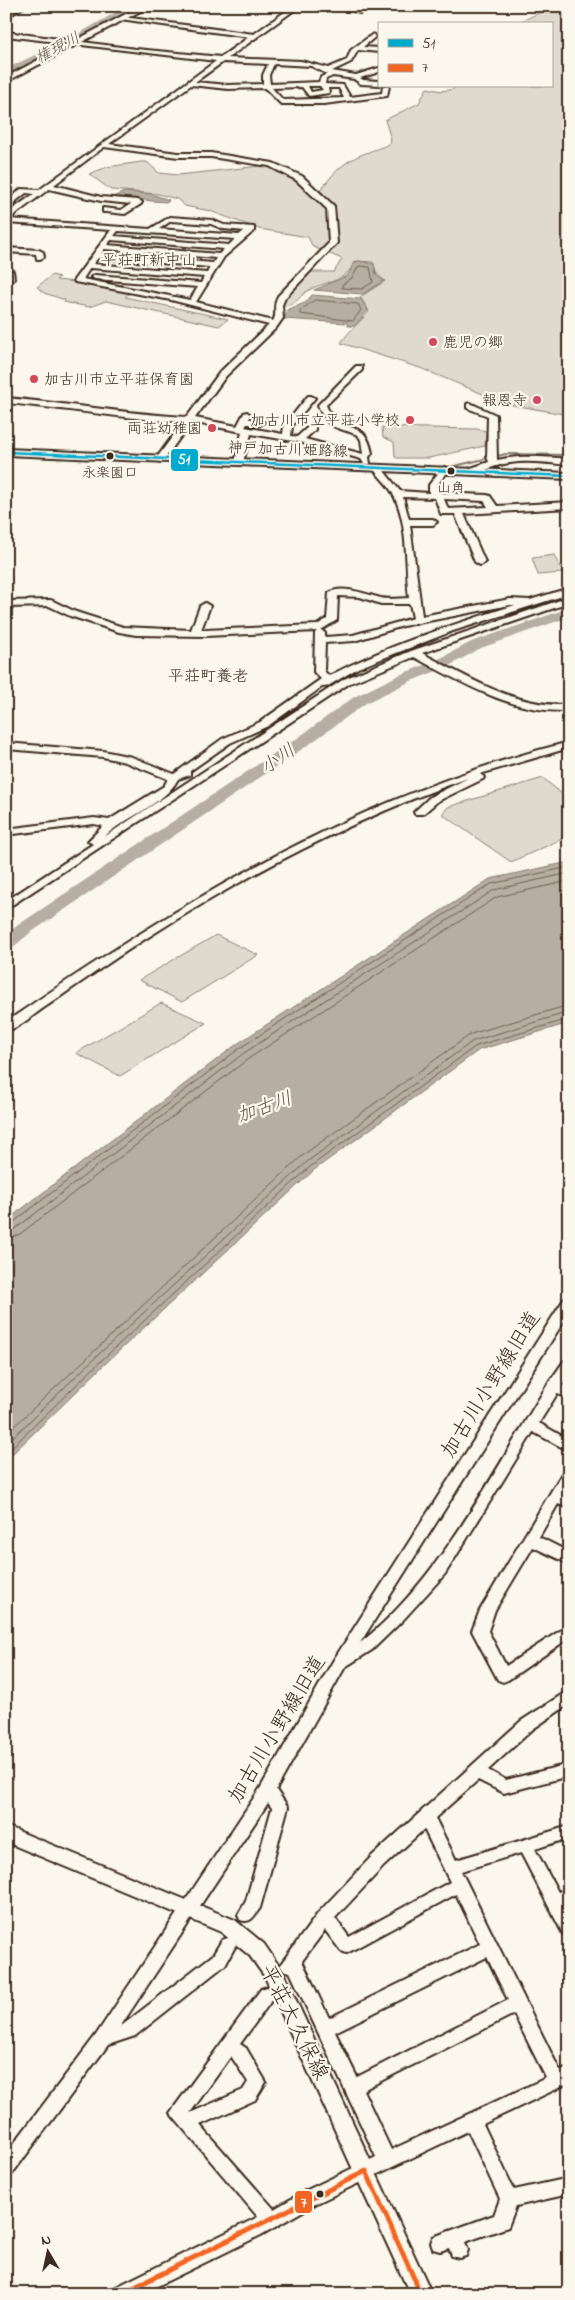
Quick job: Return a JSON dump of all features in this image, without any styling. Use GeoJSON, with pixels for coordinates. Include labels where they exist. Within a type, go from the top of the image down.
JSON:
{"type":"FeatureCollection","features":[{"type":"Feature","properties":{"kind":"main road"},"geometry":{"type":"LineString","coordinates":[[6,80],[148,6]]}},
{"type":"Feature","properties":{"kind":"main road","name":"神戸加古川姫路線"},"geometry":{"type":"LineString","coordinates":[[6,452],[239,462],[370,464],[569,476]]}},
{"type":"Feature","properties":{"kind":"main road","name":"平荘大久保線"},"geometry":{"type":"LineString","coordinates":[[6,1834],[228,1926],[257,1950],[285,1965],[366,2171],[421,2294]]}},
{"type":"Feature","properties":{"kind":"street"},"geometry":{"type":"LineString","coordinates":[[6,16],[22,6]]}},
{"type":"Feature","properties":{"kind":"street"},"geometry":{"type":"LineString","coordinates":[[6,220],[47,186],[104,144],[297,6]]}},
{"type":"Feature","properties":{"kind":"street"},"geometry":{"type":"LineString","coordinates":[[341,6],[360,11]]}},
{"type":"Feature","properties":{"kind":"street"},"geometry":{"type":"LineString","coordinates":[[123,19],[256,36]]}},
{"type":"Feature","properties":{"kind":"street"},"geometry":{"type":"LineString","coordinates":[[6,34],[221,61],[305,63],[330,72],[356,77],[378,70]]}},
{"type":"Feature","properties":{"kind":"street"},"geometry":{"type":"LineString","coordinates":[[190,83],[216,87],[304,85],[309,94],[327,92],[323,85],[323,78],[349,62],[353,51],[373,36]]}},
{"type":"Feature","properties":{"kind":"street"},"geometry":{"type":"LineString","coordinates":[[358,48],[378,50]]}},
{"type":"Feature","properties":{"kind":"street"},"geometry":{"type":"LineString","coordinates":[[272,62],[266,72],[267,86],[281,102],[286,104],[385,95],[386,88],[343,91]]}},
{"type":"Feature","properties":{"kind":"street"},"geometry":{"type":"LineString","coordinates":[[356,77],[361,82],[378,83]]}},
{"type":"Feature","properties":{"kind":"street"},"geometry":{"type":"LineString","coordinates":[[323,85],[340,86],[348,99]]}},
{"type":"Feature","properties":{"kind":"street"},"geometry":{"type":"LineString","coordinates":[[104,144],[178,155],[211,155],[271,164],[299,178],[331,208],[333,244],[313,264],[306,268],[301,277],[282,297],[277,306],[279,318],[223,374],[160,459]]}},
{"type":"Feature","properties":{"kind":"street"},"geometry":{"type":"LineString","coordinates":[[47,186],[101,200],[132,200],[138,202],[122,212],[106,210]]}},
{"type":"Feature","properties":{"kind":"street"},"geometry":{"type":"LineString","coordinates":[[6,207],[24,191],[40,192]]}},
{"type":"Feature","properties":{"kind":"street"},"geometry":{"type":"LineString","coordinates":[[153,230],[170,219],[212,222],[224,227],[251,229],[221,256],[192,303]]}},
{"type":"Feature","properties":{"kind":"street"},"geometry":{"type":"LineString","coordinates":[[6,220],[242,237]]}},
{"type":"Feature","properties":{"kind":"street"},"geometry":{"type":"LineString","coordinates":[[146,293],[194,221]]}},
{"type":"Feature","properties":{"kind":"street"},"geometry":{"type":"LineString","coordinates":[[30,230],[36,223]]}},
{"type":"Feature","properties":{"kind":"street"},"geometry":{"type":"LineString","coordinates":[[216,235],[224,227]]}},
{"type":"Feature","properties":{"kind":"street"},"geometry":{"type":"LineString","coordinates":[[116,228],[78,280],[192,303],[274,324]]}},
{"type":"Feature","properties":{"kind":"street"},"geometry":{"type":"LineString","coordinates":[[107,278],[140,230]]}},
{"type":"Feature","properties":{"kind":"street"},"geometry":{"type":"LineString","coordinates":[[108,238],[230,246]]}},
{"type":"Feature","properties":{"kind":"street"},"geometry":{"type":"LineString","coordinates":[[102,247],[221,256]]}},
{"type":"Feature","properties":{"kind":"street"},"geometry":{"type":"LineString","coordinates":[[6,250],[39,252],[40,257]]}},
{"type":"Feature","properties":{"kind":"street"},"geometry":{"type":"LineString","coordinates":[[95,256],[215,265]]}},
{"type":"Feature","properties":{"kind":"street"},"geometry":{"type":"LineString","coordinates":[[88,266],[209,275]]}},
{"type":"Feature","properties":{"kind":"street"},"geometry":{"type":"LineString","coordinates":[[81,276],[203,285]]}},
{"type":"Feature","properties":{"kind":"street"},"geometry":{"type":"LineString","coordinates":[[208,308],[222,300]]}},
{"type":"Feature","properties":{"kind":"street"},"geometry":{"type":"LineString","coordinates":[[359,368],[322,405],[326,418],[339,429],[360,432],[364,436],[370,464]]}},
{"type":"Feature","properties":{"kind":"street"},"geometry":{"type":"LineString","coordinates":[[287,438],[288,426],[311,398]]}},
{"type":"Feature","properties":{"kind":"street"},"geometry":{"type":"LineString","coordinates":[[6,400],[141,417],[217,424],[299,440],[370,464],[397,494],[405,522],[413,601],[418,620]]}},
{"type":"Feature","properties":{"kind":"street"},"geometry":{"type":"LineString","coordinates":[[470,406],[492,415],[492,458]]}},
{"type":"Feature","properties":{"kind":"street"},"geometry":{"type":"LineString","coordinates":[[239,462],[246,418],[260,422]]}},
{"type":"Feature","properties":{"kind":"street"},"geometry":{"type":"LineString","coordinates":[[299,440],[312,428]]}},
{"type":"Feature","properties":{"kind":"street"},"geometry":{"type":"LineString","coordinates":[[471,471],[492,458],[564,462],[557,475]]}},
{"type":"Feature","properties":{"kind":"street"},"geometry":{"type":"LineString","coordinates":[[445,470],[433,485],[444,512],[569,505]]}},
{"type":"Feature","properties":{"kind":"street"},"geometry":{"type":"LineString","coordinates":[[397,494],[487,498],[494,509]]}},
{"type":"Feature","properties":{"kind":"street"},"geometry":{"type":"LineString","coordinates":[[459,512],[480,562]]}},
{"type":"Feature","properties":{"kind":"street"},"geometry":{"type":"LineString","coordinates":[[405,522],[433,522]]}},
{"type":"Feature","properties":{"kind":"street"},"geometry":{"type":"LineString","coordinates":[[82,855],[86,848],[111,824],[168,788],[184,770],[226,741],[264,724],[328,680],[355,666],[450,628],[569,591]]}},
{"type":"Feature","properties":{"kind":"street"},"geometry":{"type":"LineString","coordinates":[[6,604],[51,603],[73,614],[122,630],[195,632],[302,627],[319,628],[332,620],[334,593],[361,594],[381,601],[413,601]]}},
{"type":"Feature","properties":{"kind":"street"},"geometry":{"type":"LineString","coordinates":[[6,906],[347,681],[414,653],[569,600]]}},
{"type":"Feature","properties":{"kind":"street"},"geometry":{"type":"LineString","coordinates":[[320,640],[354,638],[418,620],[510,602],[531,603]]}},
{"type":"Feature","properties":{"kind":"street"},"geometry":{"type":"LineString","coordinates":[[195,632],[205,606]]}},
{"type":"Feature","properties":{"kind":"street"},"geometry":{"type":"LineString","coordinates":[[319,628],[319,672],[328,680]]}},
{"type":"Feature","properties":{"kind":"street"},"geometry":{"type":"LineString","coordinates":[[414,653],[501,698],[534,706],[568,709]]}},
{"type":"Feature","properties":{"kind":"street"},"geometry":{"type":"LineString","coordinates":[[306,708],[310,697],[328,680]]}},
{"type":"Feature","properties":{"kind":"street"},"geometry":{"type":"LineString","coordinates":[[6,1028],[151,929],[262,864],[364,813],[470,772],[569,745]]}},
{"type":"Feature","properties":{"kind":"street"},"geometry":{"type":"LineString","coordinates":[[6,746],[103,754],[128,759],[177,776],[230,750],[248,747]]}},
{"type":"Feature","properties":{"kind":"street"},"geometry":{"type":"LineString","coordinates":[[419,812],[434,799],[511,760]]}},
{"type":"Feature","properties":{"kind":"street"},"geometry":{"type":"LineString","coordinates":[[6,832],[94,821],[111,824]]}},
{"type":"Feature","properties":{"kind":"street","name":"加古川小野線旧道"},"geometry":{"type":"LineString","coordinates":[[6,2168],[102,2040],[180,1906],[267,1791],[338,1665],[569,1302]]}},
{"type":"Feature","properties":{"kind":"street"},"geometry":{"type":"LineString","coordinates":[[338,1665],[366,1646],[398,1616],[440,1570],[569,1364]]}},
{"type":"Feature","properties":{"kind":"street"},"geometry":{"type":"LineString","coordinates":[[553,1387],[569,1394]]}},
{"type":"Feature","properties":{"kind":"street"},"geometry":{"type":"LineString","coordinates":[[530,1424],[569,1446]]}},
{"type":"Feature","properties":{"kind":"street"},"geometry":{"type":"LineString","coordinates":[[569,1473],[562,1499],[530,1539],[488,1610],[480,1631],[503,1676],[569,1630]]}},
{"type":"Feature","properties":{"kind":"street"},"geometry":{"type":"LineString","coordinates":[[530,1539],[569,1559]]}},
{"type":"Feature","properties":{"kind":"street"},"geometry":{"type":"LineString","coordinates":[[387,2161],[326,2028],[285,1965],[378,1861],[528,1725],[569,1696]]}},
{"type":"Feature","properties":{"kind":"street"},"geometry":{"type":"LineString","coordinates":[[476,1771],[504,1787],[569,1770]]}},
{"type":"Feature","properties":{"kind":"street"},"geometry":{"type":"LineString","coordinates":[[246,1915],[254,1903],[280,1807],[267,1791]]}},
{"type":"Feature","properties":{"kind":"street"},"geometry":{"type":"LineString","coordinates":[[121,2294],[254,2230],[271,2219],[366,2171],[562,2078],[519,2003],[427,1818]]}},
{"type":"Feature","properties":{"kind":"street"},"geometry":{"type":"LineString","coordinates":[[451,1868],[569,1832]]}},
{"type":"Feature","properties":{"kind":"street"},"geometry":{"type":"LineString","coordinates":[[525,1846],[561,1898],[569,1929]]}},
{"type":"Feature","properties":{"kind":"street"},"geometry":{"type":"LineString","coordinates":[[326,1917],[347,1946],[459,1885]]}},
{"type":"Feature","properties":{"kind":"street"},"geometry":{"type":"LineString","coordinates":[[102,2040],[128,2032],[219,1960],[228,1945]]}},
{"type":"Feature","properties":{"kind":"street"},"geometry":{"type":"LineString","coordinates":[[326,2028],[491,1947]]}},
{"type":"Feature","properties":{"kind":"street"},"geometry":{"type":"LineString","coordinates":[[183,2118],[229,2045],[268,1994]]}},
{"type":"Feature","properties":{"kind":"street"},"geometry":{"type":"LineString","coordinates":[[353,2087],[519,2003]]}},
{"type":"Feature","properties":{"kind":"street"},"geometry":{"type":"LineString","coordinates":[[183,2118],[249,2094],[257,2082],[240,2053],[229,2045]]}},
{"type":"Feature","properties":{"kind":"street"},"geometry":{"type":"LineString","coordinates":[[183,2118],[271,2219]]}},
{"type":"Feature","properties":{"kind":"street"},"geometry":{"type":"LineString","coordinates":[[451,2244],[501,2221],[509,2199],[472,2120]]}},
{"type":"Feature","properties":{"kind":"street"},"geometry":{"type":"LineString","coordinates":[[509,2199],[569,2186]]}},
{"type":"Feature","properties":{"kind":"shaded area"},"geometry":{"type":"Polygon","coordinates":[[[554,6],[569,6],[569,415],[507,404],[420,368],[341,343],[369,311],[360,297],[385,281],[377,274],[373,262],[356,261],[346,274],[336,280],[307,291],[292,304],[281,307],[282,302],[310,272],[334,272],[342,259],[313,247],[308,237],[259,229],[210,211],[185,206],[177,199],[158,194],[111,190],[89,174],[107,167],[141,162],[147,162],[159,173],[178,175],[270,165],[293,177],[308,192],[320,191],[328,180],[350,160],[390,144],[391,139],[385,120],[419,103],[427,88],[442,91],[453,88],[552,88],[552,22],[519,22],[554,6]]]}},
{"type":"Feature","properties":{"kind":"shaded area"},"geometry":{"type":"Polygon","coordinates":[[[52,275],[59,277],[56,280],[85,283],[130,293],[125,297],[228,319],[219,326],[106,301],[89,307],[64,302],[65,300],[44,293],[37,287],[52,275]]]}},
{"type":"Feature","properties":{"kind":"shaded area"},"geometry":{"type":"Polygon","coordinates":[[[382,427],[477,429],[486,431],[485,446],[429,458],[397,458],[395,457],[394,442],[383,437],[382,427]]]}},
{"type":"Feature","properties":{"kind":"shaded area"},"geometry":{"type":"Polygon","coordinates":[[[554,555],[563,573],[538,575],[532,558],[554,555]]]}},
{"type":"Feature","properties":{"kind":"shaded area"},"geometry":{"type":"Polygon","coordinates":[[[543,778],[569,800],[569,829],[560,840],[511,862],[442,814],[448,807],[543,778]]]}},
{"type":"Feature","properties":{"kind":"shaded area"},"geometry":{"type":"Polygon","coordinates":[[[216,935],[258,955],[182,1002],[139,980],[216,935]]]}},
{"type":"Feature","properties":{"kind":"shaded area"},"geometry":{"type":"Polygon","coordinates":[[[161,1003],[206,1023],[120,1076],[76,1053],[161,1003]]]}},
{"type":"Feature","properties":{"kind":"water"},"geometry":{"type":"Polygon","coordinates":[[[124,192],[151,194],[169,200],[168,202],[161,202],[113,197],[124,192]]]}},
{"type":"Feature","properties":{"kind":"water"},"geometry":{"type":"Polygon","coordinates":[[[355,262],[374,264],[376,275],[384,281],[363,294],[314,290],[347,276],[355,262]]]}},
{"type":"Feature","properties":{"kind":"water"},"geometry":{"type":"Polygon","coordinates":[[[312,295],[361,299],[368,310],[355,326],[348,326],[347,323],[284,319],[288,309],[305,303],[312,295]]]}},
{"type":"Feature","properties":{"kind":"water","name":"加古川"},"geometry":{"type":"Polygon","coordinates":[[[569,862],[569,1023],[479,1050],[314,1170],[107,1362],[6,1460],[6,1221],[237,1044],[490,879],[569,862]]]}},
{"type":"Feature","properties":{"kind":"waterway","name":"権現川"},"geometry":{"type":"LineString","coordinates":[[6,73],[82,36],[135,6]]}},
{"type":"Feature","properties":{"kind":"waterway"},"geometry":{"type":"LineString","coordinates":[[446,468],[506,454],[567,455]]}},
{"type":"Feature","properties":{"kind":"waterway","name":"小川"},"geometry":{"type":"LineString","coordinates":[[6,944],[24,929],[305,740],[360,700],[405,678],[443,663],[476,645],[569,612]]}},
{"type":"Feature","properties":{"kind":"transit line","name":"51"},"geometry":{"type":"LineString","coordinates":[[6,452],[569,476]]}},
{"type":"Feature","properties":{"kind":"transit line","name":"7"},"geometry":{"type":"LineString","coordinates":[[121,2294],[366,2171],[421,2294]]}},
{"type":"Feature","properties":{"kind":"place","name":"鹿児の郷"},"geometry":{"type":"Point","coordinates":[433,342]}},
{"type":"Feature","properties":{"kind":"place","name":"加古川市立平荘保育園"},"geometry":{"type":"Point","coordinates":[34,379]}},
{"type":"Feature","properties":{"kind":"place","name":"報恩寺"},"geometry":{"type":"Point","coordinates":[537,400]}},
{"type":"Feature","properties":{"kind":"place","name":"加古川市立平荘小学校"},"geometry":{"type":"Point","coordinates":[410,420]}},
{"type":"Feature","properties":{"kind":"place","name":"両荘幼稚園"},"geometry":{"type":"Point","coordinates":[212,428]}},
{"type":"Feature","properties":{"kind":"place","name":"永楽園口"},"geometry":{"type":"Point","coordinates":[110,456]}},
{"type":"Feature","properties":{"kind":"place","name":"山角"},"geometry":{"type":"Point","coordinates":[451,471]}},
{"type":"Feature","properties":{"kind":"district","name":"平荘町新中山"},"geometry":{"type":"Point","coordinates":[149,259]}},
{"type":"Feature","properties":{"kind":"district","name":"平荘町養老"},"geometry":{"type":"Point","coordinates":[208,675]}}]}
